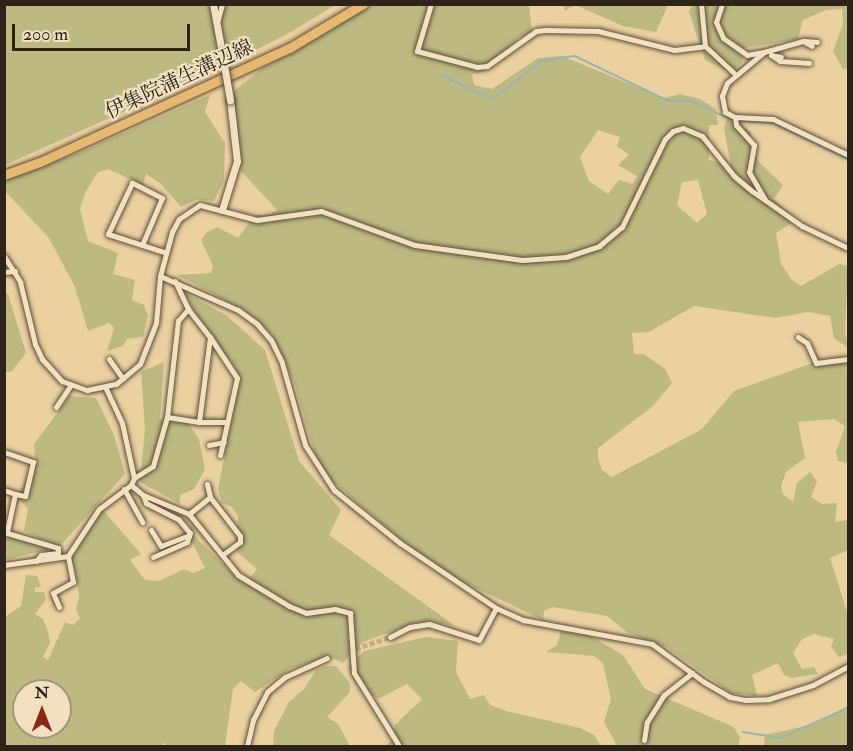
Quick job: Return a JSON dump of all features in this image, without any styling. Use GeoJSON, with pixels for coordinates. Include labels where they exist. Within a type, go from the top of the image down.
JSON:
{"type":"FeatureCollection","features":[{"type":"Feature","properties":{"kind":"main road","name":"伊集院蒲生溝辺線"},"geometry":{"type":"LineString","coordinates":[[4,175],[40,162],[291,47],[363,4]]}},
{"type":"Feature","properties":{"kind":"street"},"geometry":{"type":"LineString","coordinates":[[213,4],[230,100],[237,161],[222,210]]}},
{"type":"Feature","properties":{"kind":"street"},"geometry":{"type":"LineString","coordinates":[[216,27],[222,4]]}},
{"type":"Feature","properties":{"kind":"street"},"geometry":{"type":"LineString","coordinates":[[431,4],[417,51],[477,67],[487,66],[536,31],[545,30],[598,31],[674,50],[705,46]]}},
{"type":"Feature","properties":{"kind":"street"},"geometry":{"type":"LineString","coordinates":[[701,4],[705,46],[734,74]]}},
{"type":"Feature","properties":{"kind":"street"},"geometry":{"type":"LineString","coordinates":[[722,4],[716,22],[723,38],[747,54],[781,57]]}},
{"type":"Feature","properties":{"kind":"street"},"geometry":{"type":"LineString","coordinates":[[803,41],[812,46]]}},
{"type":"Feature","properties":{"kind":"street"},"geometry":{"type":"LineString","coordinates":[[818,42],[803,41],[764,54],[734,74],[722,96],[722,106],[735,117],[773,120],[849,155]]}},
{"type":"Feature","properties":{"kind":"street"},"geometry":{"type":"LineString","coordinates":[[771,55],[780,62],[808,63]]}},
{"type":"Feature","properties":{"kind":"street"},"geometry":{"type":"LineString","coordinates":[[735,117],[736,125],[754,145],[749,172],[765,200]]}},
{"type":"Feature","properties":{"kind":"street"},"geometry":{"type":"LineString","coordinates":[[4,256],[15,271],[35,344],[52,372],[71,385],[87,390],[105,387],[123,379],[140,364],[149,346],[156,323],[159,276],[164,252],[179,219],[188,211],[208,204],[257,220],[321,211],[415,245],[522,260],[566,257],[598,246],[622,227],[665,139],[672,131],[683,128],[702,136],[734,176],[765,200],[802,226],[849,248]]}},
{"type":"Feature","properties":{"kind":"street"},"geometry":{"type":"LineString","coordinates":[[142,245],[162,198],[132,183],[108,234],[142,245],[164,252]]}},
{"type":"Feature","properties":{"kind":"street"},"geometry":{"type":"LineString","coordinates":[[4,272],[15,271]]}},
{"type":"Feature","properties":{"kind":"street"},"geometry":{"type":"LineString","coordinates":[[159,276],[238,310],[271,340],[290,382],[304,446],[334,490],[400,543],[496,608],[523,620],[636,639],[652,644],[730,697],[745,700],[769,699],[813,685],[849,666]]}},
{"type":"Feature","properties":{"kind":"street"},"geometry":{"type":"LineString","coordinates":[[175,281],[188,309],[237,378],[220,455]]}},
{"type":"Feature","properties":{"kind":"street"},"geometry":{"type":"LineString","coordinates":[[134,477],[153,466],[166,417],[178,321],[188,309]]}},
{"type":"Feature","properties":{"kind":"street"},"geometry":{"type":"LineString","coordinates":[[798,337],[807,343],[816,363],[849,359]]}},
{"type":"Feature","properties":{"kind":"street"},"geometry":{"type":"LineString","coordinates":[[199,422],[210,338]]}},
{"type":"Feature","properties":{"kind":"street"},"geometry":{"type":"LineString","coordinates":[[109,359],[123,379]]}},
{"type":"Feature","properties":{"kind":"street"},"geometry":{"type":"LineString","coordinates":[[56,407],[71,385]]}},
{"type":"Feature","properties":{"kind":"street"},"geometry":{"type":"LineString","coordinates":[[4,565],[68,556],[99,509],[132,484],[134,477],[122,423],[105,387]]}},
{"type":"Feature","properties":{"kind":"street"},"geometry":{"type":"LineString","coordinates":[[166,417],[199,422],[227,422]]}},
{"type":"Feature","properties":{"kind":"street"},"geometry":{"type":"LineString","coordinates":[[209,446],[224,442]]}},
{"type":"Feature","properties":{"kind":"street"},"geometry":{"type":"LineString","coordinates":[[4,452],[33,462],[25,496],[4,490]]}},
{"type":"Feature","properties":{"kind":"street"},"geometry":{"type":"LineString","coordinates":[[132,484],[151,507],[179,520],[189,535],[187,542],[153,558]]}},
{"type":"Feature","properties":{"kind":"street"},"geometry":{"type":"LineString","coordinates":[[207,484],[210,497],[240,536],[240,542],[222,555]]}},
{"type":"Feature","properties":{"kind":"street"},"geometry":{"type":"LineString","coordinates":[[124,489],[142,522]]}},
{"type":"Feature","properties":{"kind":"street"},"geometry":{"type":"LineString","coordinates":[[15,494],[6,533],[58,548],[58,553],[41,555],[36,561]]}},
{"type":"Feature","properties":{"kind":"street"},"geometry":{"type":"LineString","coordinates":[[143,495],[189,514],[238,575],[270,591],[289,606],[306,613],[335,609],[350,613],[354,673],[399,747]]}},
{"type":"Feature","properties":{"kind":"street"},"geometry":{"type":"LineString","coordinates":[[189,514],[210,497]]}},
{"type":"Feature","properties":{"kind":"street"},"geometry":{"type":"LineString","coordinates":[[151,530],[161,546],[189,535]]}},
{"type":"Feature","properties":{"kind":"street"},"geometry":{"type":"LineString","coordinates":[[59,607],[53,593],[70,587],[74,579],[68,556]]}},
{"type":"Feature","properties":{"kind":"street"},"geometry":{"type":"LineString","coordinates":[[390,637],[410,627],[429,624],[479,640],[496,608]]}},
{"type":"Feature","properties":{"kind":"street"},"geometry":{"type":"LineString","coordinates":[[247,747],[253,720],[267,692],[285,677],[327,658]]}},
{"type":"Feature","properties":{"kind":"street"},"geometry":{"type":"LineString","coordinates":[[644,740],[653,710],[669,690],[692,673]]}},
{"type":"Feature","properties":{"kind":"shaded area"},"geometry":{"type":"Polygon","coordinates":[[[563,4],[668,5],[656,32],[623,26],[575,5],[565,11],[563,4]]]}},
{"type":"Feature","properties":{"kind":"shaded area"},"geometry":{"type":"Polygon","coordinates":[[[5,5],[335,5],[289,33],[212,72],[5,165],[5,5]]]}},
{"type":"Feature","properties":{"kind":"shaded area"},"geometry":{"type":"Polygon","coordinates":[[[370,5],[529,5],[532,32],[519,37],[483,72],[472,74],[474,85],[492,89],[538,58],[562,56],[664,98],[680,94],[700,99],[716,109],[718,125],[709,125],[709,160],[731,166],[724,128],[728,115],[751,132],[751,145],[759,162],[783,185],[774,199],[795,221],[776,233],[781,264],[792,280],[801,286],[839,264],[848,266],[845,331],[848,348],[834,338],[830,316],[808,312],[775,318],[694,306],[649,332],[632,333],[634,354],[644,354],[665,369],[672,383],[653,406],[598,448],[598,458],[602,470],[612,477],[702,429],[734,391],[818,361],[848,359],[848,463],[838,461],[836,452],[845,426],[834,419],[798,422],[805,458],[786,472],[781,486],[783,494],[793,502],[797,483],[810,472],[817,481],[811,497],[822,504],[837,503],[835,522],[848,520],[848,550],[830,558],[848,615],[848,654],[839,657],[831,647],[834,639],[814,634],[802,639],[793,653],[802,669],[814,667],[818,674],[791,678],[784,675],[778,663],[752,675],[757,696],[731,693],[668,648],[628,633],[607,616],[553,607],[544,611],[543,620],[461,581],[405,543],[329,478],[316,459],[295,385],[272,334],[246,311],[177,275],[211,273],[213,266],[201,240],[206,233],[217,227],[238,238],[255,215],[269,215],[277,210],[241,171],[233,92],[262,68],[370,5]],[[598,130],[580,157],[589,181],[608,194],[619,180],[633,184],[637,176],[618,165],[629,155],[617,146],[620,137],[598,130]],[[698,180],[682,182],[677,205],[697,223],[707,214],[698,180]]]}},
{"type":"Feature","properties":{"kind":"shaded area"},"geometry":{"type":"Polygon","coordinates":[[[692,5],[848,5],[848,68],[843,69],[833,51],[843,24],[842,9],[826,10],[803,20],[798,39],[744,48],[742,63],[730,72],[705,60],[689,12],[692,5]]]}},
{"type":"Feature","properties":{"kind":"shaded area"},"geometry":{"type":"Polygon","coordinates":[[[210,95],[205,112],[225,143],[224,180],[214,201],[196,200],[181,207],[161,184],[146,174],[143,185],[108,169],[98,172],[86,191],[80,209],[88,241],[118,253],[113,274],[135,280],[132,300],[144,305],[148,315],[143,337],[127,339],[123,346],[107,351],[114,328],[109,323],[88,331],[75,287],[49,238],[5,191],[4,179],[81,152],[210,95]]]}},
{"type":"Feature","properties":{"kind":"shaded area"},"geometry":{"type":"Polygon","coordinates":[[[184,292],[226,315],[265,350],[299,461],[341,510],[329,535],[455,626],[431,621],[414,623],[363,642],[343,663],[327,656],[290,669],[255,692],[241,681],[233,689],[225,746],[165,746],[166,742],[161,746],[5,746],[5,617],[21,606],[26,575],[37,576],[41,587],[35,587],[35,592],[44,592],[46,600],[35,614],[43,619],[48,632],[50,643],[43,657],[48,660],[65,622],[73,625],[80,618],[76,610],[79,597],[76,571],[68,551],[102,509],[141,554],[130,560],[145,580],[159,581],[184,569],[193,573],[205,568],[184,526],[235,576],[247,581],[257,569],[236,551],[238,516],[232,507],[222,503],[218,489],[238,388],[236,368],[201,323],[184,292]]]}},
{"type":"Feature","properties":{"kind":"shaded area"},"geometry":{"type":"Polygon","coordinates":[[[5,293],[8,294],[26,353],[11,372],[5,372],[5,293]]]}},
{"type":"Feature","properties":{"kind":"shaded area"},"geometry":{"type":"Polygon","coordinates":[[[164,362],[160,419],[188,423],[199,439],[205,470],[194,489],[180,495],[180,504],[140,482],[145,429],[141,372],[164,362]]]}},
{"type":"Feature","properties":{"kind":"shaded area"},"geometry":{"type":"Polygon","coordinates":[[[70,396],[96,398],[114,435],[125,474],[59,547],[24,531],[28,509],[17,497],[35,462],[34,444],[70,396]]]}},
{"type":"Feature","properties":{"kind":"shaded area"},"geometry":{"type":"Polygon","coordinates":[[[4,534],[39,542],[50,549],[5,560],[4,534]]]}},
{"type":"Feature","properties":{"kind":"shaded area"},"geometry":{"type":"Polygon","coordinates":[[[561,631],[589,635],[623,655],[645,689],[734,727],[740,738],[738,746],[617,746],[604,722],[611,699],[603,663],[594,656],[546,652],[557,645],[561,631]]]}},
{"type":"Feature","properties":{"kind":"shaded area"},"geometry":{"type":"Polygon","coordinates":[[[426,637],[458,641],[456,672],[470,699],[484,695],[490,705],[506,711],[580,728],[594,735],[601,746],[384,746],[392,741],[395,725],[422,699],[407,684],[378,699],[356,683],[348,667],[364,651],[426,637]]]}},
{"type":"Feature","properties":{"kind":"shaded area"},"geometry":{"type":"Polygon","coordinates":[[[325,666],[336,666],[350,683],[350,692],[327,717],[338,724],[350,746],[273,746],[274,731],[289,702],[304,689],[316,670],[325,666]]]}},
{"type":"Feature","properties":{"kind":"shaded area"},"geometry":{"type":"Polygon","coordinates":[[[848,706],[848,746],[764,746],[765,735],[810,725],[848,706]]]}},
{"type":"Feature","properties":{"kind":"waterway"},"geometry":{"type":"LineString","coordinates":[[443,76],[493,99],[542,61],[575,56],[669,101],[692,101],[734,121]]}},
{"type":"Feature","properties":{"kind":"waterway"},"geometry":{"type":"LineString","coordinates":[[739,121],[773,123],[848,159]]}},
{"type":"Feature","properties":{"kind":"waterway"},"geometry":{"type":"LineString","coordinates":[[743,732],[780,738],[848,708]]}},
{"type":"Feature","properties":{"kind":"tunnel"},"geometry":{"type":"LineString","coordinates":[[327,658],[390,637]]}}]}
